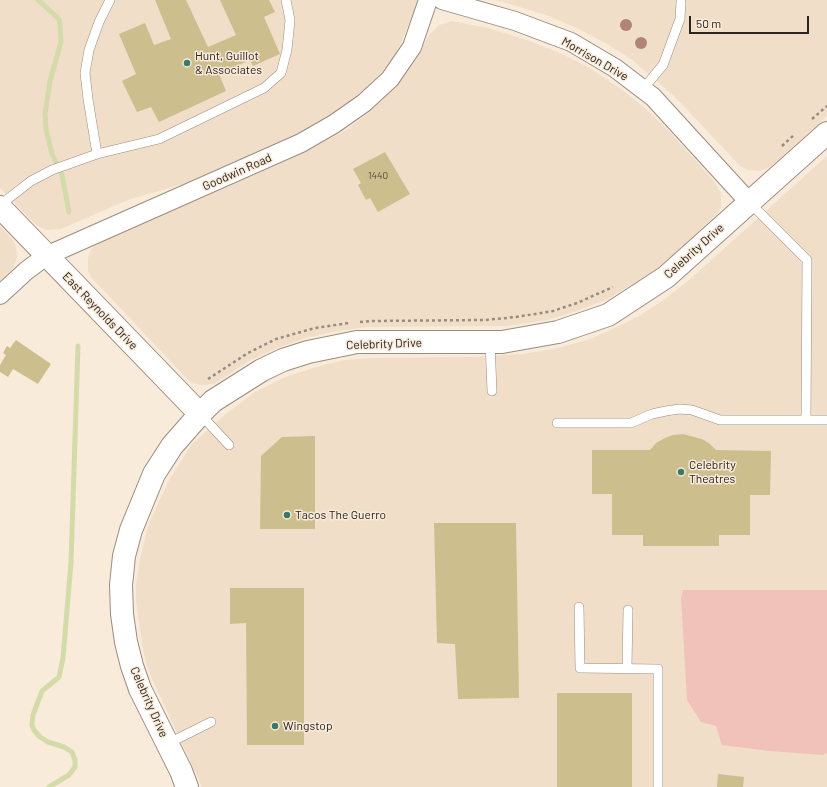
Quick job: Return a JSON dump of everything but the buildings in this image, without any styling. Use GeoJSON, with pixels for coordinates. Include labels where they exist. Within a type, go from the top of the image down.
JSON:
{"type":"FeatureCollection","features":[{"type":"Feature","properties":{"kind":"street","name":"Goodwin Road"},"geometry":{"type":"LineString","coordinates":[[0,295],[26,271],[46,256],[301,143],[334,124],[364,103],[390,79],[412,46],[428,0]]}},
{"type":"Feature","properties":{"kind":"street","name":"Morrison Drive"},"geometry":{"type":"LineString","coordinates":[[442,0],[515,21],[571,42],[615,68],[653,97],[749,202]]}},
{"type":"Feature","properties":{"kind":"street","name":"Celebrity Drive"},"geometry":{"type":"LineString","coordinates":[[187,787],[182,771],[140,689],[132,666],[126,642],[122,614],[121,585],[124,556],[131,530],[154,474],[172,446],[200,414],[213,401],[262,370],[283,360],[308,352],[357,342],[502,342],[558,332],[608,315],[666,277],[827,132]]}},
{"type":"Feature","properties":{"kind":"street","name":"East Reynolds Drive"},"geometry":{"type":"LineString","coordinates":[[0,206],[46,256],[200,414]]}},
{"type":"Feature","properties":{"kind":"lane"},"geometry":{"type":"LineString","coordinates":[[97,154],[85,73],[89,50],[99,22],[110,0]]}},
{"type":"Feature","properties":{"kind":"lane"},"geometry":{"type":"LineString","coordinates":[[0,206],[31,181],[52,170],[97,154],[159,139],[264,88],[281,73],[287,50],[290,20],[286,0]]}},
{"type":"Feature","properties":{"kind":"lane"},"geometry":{"type":"LineString","coordinates":[[642,89],[663,65],[680,19],[681,2]]}},
{"type":"Feature","properties":{"kind":"lane"},"geometry":{"type":"LineString","coordinates":[[749,202],[807,260],[806,420]]}},
{"type":"Feature","properties":{"kind":"lane"},"geometry":{"type":"LineString","coordinates":[[490,342],[492,391]]}},
{"type":"Feature","properties":{"kind":"lane"},"geometry":{"type":"LineString","coordinates":[[557,424],[631,423],[652,414],[679,409],[692,410],[720,420],[827,420]]}},
{"type":"Feature","properties":{"kind":"lane"},"geometry":{"type":"LineString","coordinates":[[200,414],[229,445]]}},
{"type":"Feature","properties":{"kind":"lane"},"geometry":{"type":"LineString","coordinates":[[579,607],[580,668],[658,669],[658,787]]}},
{"type":"Feature","properties":{"kind":"lane"},"geometry":{"type":"LineString","coordinates":[[628,610],[628,668]]}},
{"type":"Feature","properties":{"kind":"lane"},"geometry":{"type":"LineString","coordinates":[[167,744],[211,722]]}},
{"type":"Feature","properties":{"kind":"path"},"geometry":{"type":"LineString","coordinates":[[358,322],[371,320],[486,320],[516,317],[559,309],[577,303],[618,284]]}},
{"type":"Feature","properties":{"kind":"path"},"geometry":{"type":"LineString","coordinates":[[208,379],[248,353],[276,339],[315,328],[351,323]]}},
{"type":"Feature","properties":{"kind":"shaded area"},"geometry":{"type":"Polygon","coordinates":[[[0,0],[417,0],[402,41],[394,57],[376,79],[352,102],[323,123],[206,177],[128,200],[61,229],[47,230],[37,226],[0,188],[0,0]]]}},
{"type":"Feature","properties":{"kind":"shaded area"},"geometry":{"type":"Polygon","coordinates":[[[496,0],[827,0],[827,116],[770,167],[760,171],[748,170],[740,166],[675,97],[631,59],[579,29],[546,15],[496,0]]]}},
{"type":"Feature","properties":{"kind":"shaded area"},"geometry":{"type":"Polygon","coordinates":[[[452,21],[488,28],[527,40],[560,53],[588,67],[621,89],[645,108],[669,131],[714,181],[721,193],[721,207],[718,213],[671,257],[651,273],[608,299],[571,313],[547,320],[507,326],[368,327],[338,331],[309,337],[277,348],[249,361],[214,384],[202,385],[191,383],[91,277],[88,271],[88,258],[92,248],[98,243],[268,169],[346,130],[367,114],[396,86],[416,60],[429,35],[439,25],[452,21]]]}},
{"type":"Feature","properties":{"kind":"shaded area"},"geometry":{"type":"Polygon","coordinates":[[[827,156],[827,787],[202,787],[148,670],[143,650],[136,601],[136,586],[140,558],[149,523],[169,480],[192,444],[227,413],[255,392],[285,377],[316,367],[345,360],[372,358],[470,357],[523,354],[558,348],[590,339],[619,326],[639,316],[662,301],[688,281],[827,156]]]}},
{"type":"Feature","properties":{"kind":"shaded area"},"geometry":{"type":"Polygon","coordinates":[[[0,226],[12,239],[16,247],[17,257],[11,272],[0,282],[0,226]]]}},
{"type":"Feature","properties":{"kind":"shaded area"},"geometry":{"type":"Polygon","coordinates":[[[683,590],[827,590],[827,753],[823,755],[769,751],[722,745],[716,726],[701,722],[687,700],[681,598],[683,590]]]}},
{"type":"Feature","properties":{"kind":"waterway"},"geometry":{"type":"LineString","coordinates":[[38,0],[59,19],[60,25],[61,42],[50,81],[45,114],[46,129],[52,154],[62,175],[69,212]]}},
{"type":"Feature","properties":{"kind":"waterway"},"geometry":{"type":"LineString","coordinates":[[49,787],[69,775],[75,767],[75,760],[72,752],[40,737],[32,725],[33,715],[42,691],[59,677],[63,658],[71,562],[78,346]]}},
{"type":"Feature","properties":{"kind":"place","name":"Hunt, Guillot & Associates"},"geometry":{"type":"Point","coordinates":[187,63]}},
{"type":"Feature","properties":{"kind":"place","name":"Celebrity Theatres"},"geometry":{"type":"Point","coordinates":[681,472]}},
{"type":"Feature","properties":{"kind":"place","name":"Tacos The Guerro"},"geometry":{"type":"Point","coordinates":[287,515]}},
{"type":"Feature","properties":{"kind":"place","name":"Wingstop"},"geometry":{"type":"Point","coordinates":[275,726]}}]}
